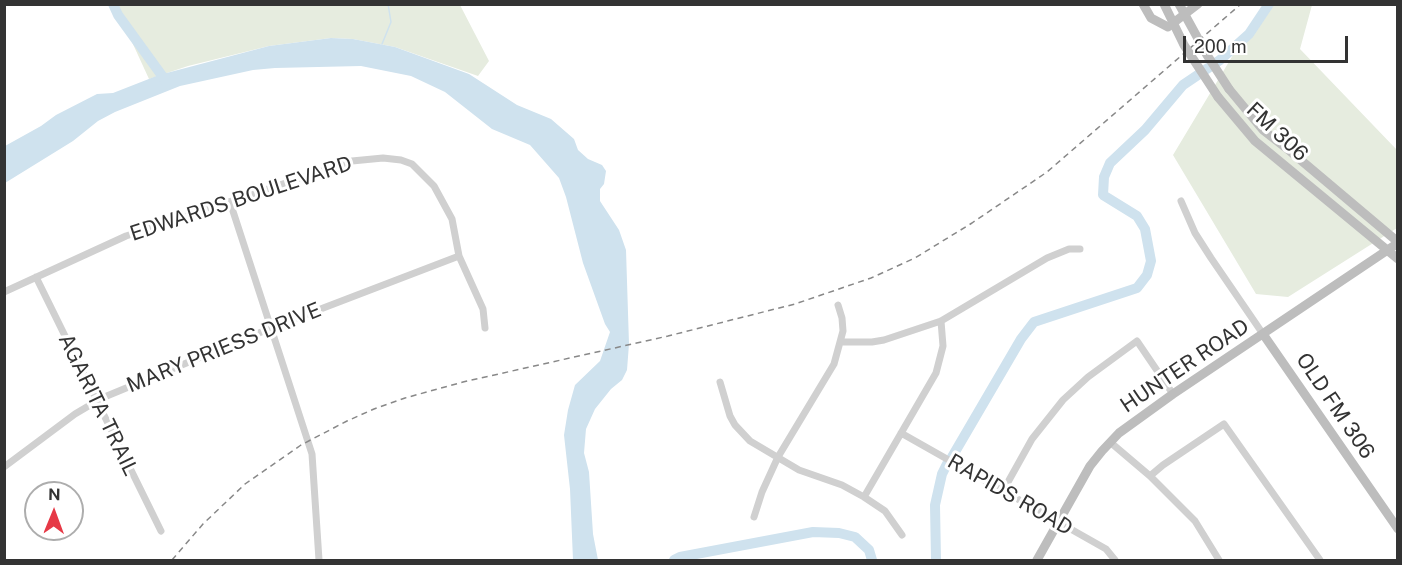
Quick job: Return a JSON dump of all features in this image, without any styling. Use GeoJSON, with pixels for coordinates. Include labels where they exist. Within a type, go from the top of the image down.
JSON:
{"type":"FeatureCollection","features":[{"type":"Feature","properties":{"kind":"main road"},"geometry":{"type":"LineString","coordinates":[[1143,4],[1151,18],[1168,27],[1198,4]]}},
{"type":"Feature","properties":{"kind":"main road","name":"FM 306"},"geometry":{"type":"LineString","coordinates":[[1164,4],[1184,45],[1218,97],[1255,141],[1398,259]]}},
{"type":"Feature","properties":{"kind":"main road","name":"FM 306"},"geometry":{"type":"LineString","coordinates":[[1179,4],[1229,89],[1263,130],[1398,242]]}},
{"type":"Feature","properties":{"kind":"main road","name":"HUNTER ROAD"},"geometry":{"type":"LineString","coordinates":[[1037,561],[1090,466],[1110,442],[1173,394],[1398,242]]}},
{"type":"Feature","properties":{"kind":"main road","name":"OLD FM 306"},"geometry":{"type":"LineString","coordinates":[[1263,334],[1398,529]]}},
{"type":"Feature","properties":{"kind":"street","name":"EDWARDS BOULEVARD"},"geometry":{"type":"LineString","coordinates":[[4,292],[112,242],[352,161],[383,158],[401,160],[418,168],[434,186],[452,219],[459,256],[483,309],[485,328]]}},
{"type":"Feature","properties":{"kind":"street"},"geometry":{"type":"LineString","coordinates":[[1181,201],[1195,233],[1263,334]]}},
{"type":"Feature","properties":{"kind":"street"},"geometry":{"type":"LineString","coordinates":[[230,202],[312,454],[320,561]]}},
{"type":"Feature","properties":{"kind":"street"},"geometry":{"type":"LineString","coordinates":[[841,342],[884,340],[941,321],[1047,258],[1070,249],[1080,249]]}},
{"type":"Feature","properties":{"kind":"street","name":"MARY PRIESS DRIVE"},"geometry":{"type":"LineString","coordinates":[[4,467],[96,401],[271,328],[459,256]]}},
{"type":"Feature","properties":{"kind":"street","name":"AGARITA TRAIL"},"geometry":{"type":"LineString","coordinates":[[36,277],[161,531]]}},
{"type":"Feature","properties":{"kind":"street"},"geometry":{"type":"LineString","coordinates":[[754,517],[762,492],[778,457],[834,364],[841,342],[842,318],[838,305]]}},
{"type":"Feature","properties":{"kind":"street"},"geometry":{"type":"LineString","coordinates":[[864,496],[939,364],[943,346],[941,321]]}},
{"type":"Feature","properties":{"kind":"street"},"geometry":{"type":"LineString","coordinates":[[1003,491],[1032,439],[1048,417],[1084,381],[1137,341],[1173,394]]}},
{"type":"Feature","properties":{"kind":"street"},"geometry":{"type":"LineString","coordinates":[[720,382],[730,416],[750,441],[799,470],[842,485],[864,496],[885,511],[902,535]]}},
{"type":"Feature","properties":{"kind":"street"},"geometry":{"type":"LineString","coordinates":[[1150,476],[1224,424],[1320,561]]}},
{"type":"Feature","properties":{"kind":"street","name":"RAPIDS ROAD"},"geometry":{"type":"LineString","coordinates":[[901,433],[1106,549],[1115,561]]}},
{"type":"Feature","properties":{"kind":"street"},"geometry":{"type":"LineString","coordinates":[[1110,442],[1150,476],[1195,521],[1219,561]]}},
{"type":"Feature","properties":{"kind":"shaded area"},"geometry":{"type":"Polygon","coordinates":[[[115,5],[460,5],[489,61],[478,76],[395,47],[353,39],[331,38],[269,46],[188,66],[149,79],[115,5]]]}},
{"type":"Feature","properties":{"kind":"shaded area"},"geometry":{"type":"Polygon","coordinates":[[[1263,5],[1312,5],[1300,49],[1397,150],[1397,228],[1288,297],[1256,294],[1173,155],[1263,5]]]}},
{"type":"Feature","properties":{"kind":"water"},"geometry":{"type":"Polygon","coordinates":[[[331,38],[353,39],[395,47],[469,74],[517,105],[551,119],[574,139],[578,150],[588,159],[602,165],[606,171],[604,184],[600,189],[600,201],[619,230],[626,250],[629,344],[627,370],[622,380],[611,389],[595,409],[586,429],[584,453],[589,472],[593,534],[598,560],[573,560],[570,489],[564,435],[575,385],[600,361],[610,332],[583,263],[559,178],[530,145],[492,129],[445,92],[411,76],[361,66],[275,68],[253,70],[180,86],[115,112],[5,183],[5,146],[56,115],[97,94],[113,93],[159,75],[269,46],[331,38]]]}},
{"type":"Feature","properties":{"kind":"waterway"},"geometry":{"type":"LineString","coordinates":[[113,4],[118,15],[168,84]]}},
{"type":"Feature","properties":{"kind":"waterway"},"geometry":{"type":"LineString","coordinates":[[382,44],[391,22],[388,4]]}},
{"type":"Feature","properties":{"kind":"waterway"},"geometry":{"type":"LineString","coordinates":[[952,457],[1021,339],[1034,322],[1137,288],[1147,275],[1151,261],[1145,229],[1137,216],[1103,195],[1104,177],[1110,163],[1145,130],[1183,85],[1220,60],[1249,34],[1269,4]]}},
{"type":"Feature","properties":{"kind":"waterway"},"geometry":{"type":"LineString","coordinates":[[936,560],[935,505],[942,474],[947,464]]}},
{"type":"Feature","properties":{"kind":"waterway"},"geometry":{"type":"LineString","coordinates":[[674,560],[813,532],[839,533],[855,537],[869,550],[872,560]]}},
{"type":"Feature","properties":{"kind":"railway"},"geometry":{"type":"LineString","coordinates":[[172,560],[203,524],[245,484],[301,445],[374,409],[463,382],[668,336],[795,304],[871,278],[915,258],[1047,172],[1241,4]]}}]}
